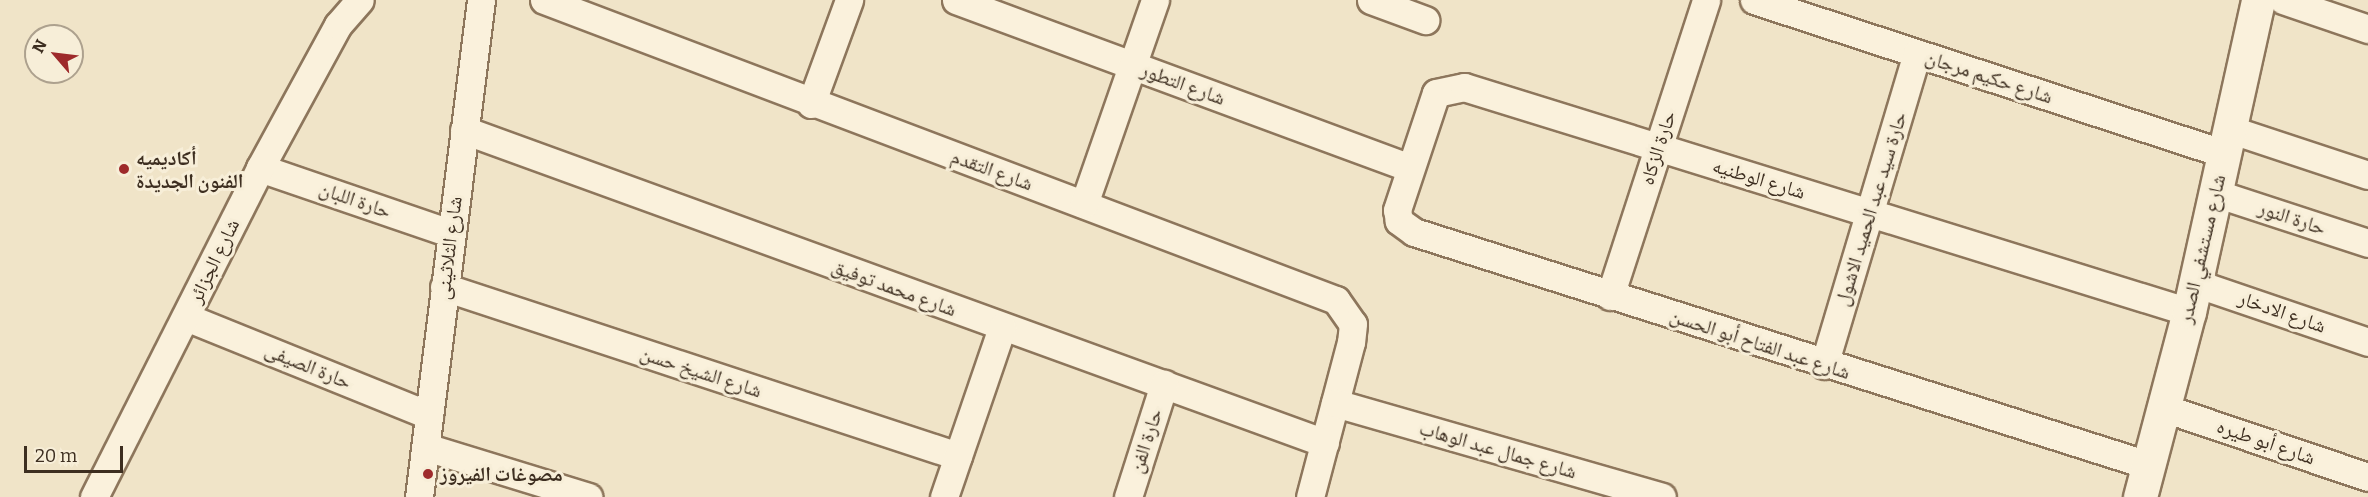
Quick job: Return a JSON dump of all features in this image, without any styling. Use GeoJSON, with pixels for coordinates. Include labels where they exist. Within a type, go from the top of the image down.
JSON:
{"type":"FeatureCollection","features":[{"type":"Feature","properties":{"kind":"street","name":"شارع الجزائر"},"geometry":{"type":"LineString","coordinates":[[94,497],[261,168],[338,25],[360,0]]}},
{"type":"Feature","properties":{"kind":"street","name":"شارع الثلاثينى"},"geometry":{"type":"LineString","coordinates":[[419,497],[450,233],[482,0]]}},
{"type":"Feature","properties":{"kind":"street","name":"شارع التقدم"},"geometry":{"type":"LineString","coordinates":[[544,0],[812,104],[1336,300],[1353,324],[1310,497]]}},
{"type":"Feature","properties":{"kind":"street"},"geometry":{"type":"LineString","coordinates":[[812,104],[849,0]]}},
{"type":"Feature","properties":{"kind":"street","name":"شارع التطور"},"geometry":{"type":"LineString","coordinates":[[956,0],[1410,168]]}},
{"type":"Feature","properties":{"kind":"street"},"geometry":{"type":"LineString","coordinates":[[1084,204],[1155,0]]}},
{"type":"Feature","properties":{"kind":"street"},"geometry":{"type":"LineString","coordinates":[[1371,0],[1425,20]]}},
{"type":"Feature","properties":{"kind":"street","name":"حارة الزكاه"},"geometry":{"type":"LineString","coordinates":[[1610,296],[1706,0]]}},
{"type":"Feature","properties":{"kind":"street","name":"شارع حكيم مرجان"},"geometry":{"type":"LineString","coordinates":[[1754,0],[1917,54],[2226,142],[2368,175]]}},
{"type":"Feature","properties":{"kind":"street","name":"شارع مستشفي الصدر"},"geometry":{"type":"LineString","coordinates":[[2140,497],[2192,297],[2258,0]]}},
{"type":"Feature","properties":{"kind":"street"},"geometry":{"type":"LineString","coordinates":[[2283,0],[2368,28]]}},
{"type":"Feature","properties":{"kind":"street","name":"حارة سيد عبد الحميد الاشول"},"geometry":{"type":"LineString","coordinates":[[1824,365],[1917,54]]}},
{"type":"Feature","properties":{"kind":"street","name":"شارع الوطنيه"},"geometry":{"type":"LineString","coordinates":[[1401,198],[1436,93],[1455,86],[1870,213],[2192,297]]}},
{"type":"Feature","properties":{"kind":"street","name":"شارع محمد توفيق"},"geometry":{"type":"LineString","coordinates":[[464,130],[1325,443]]}},
{"type":"Feature","properties":{"kind":"street","name":"حارة اللبان"},"geometry":{"type":"LineString","coordinates":[[261,168],[450,233]]}},
{"type":"Feature","properties":{"kind":"street","name":"حارة النور"},"geometry":{"type":"LineString","coordinates":[[2215,193],[2368,243]]}},
{"type":"Feature","properties":{"kind":"street","name":"شارع عبد الفتاح أبو الحسن"},"geometry":{"type":"LineString","coordinates":[[1401,198],[1397,210],[1405,228],[1824,365],[2148,465]]}},
{"type":"Feature","properties":{"kind":"street","name":"شارع الشيخ حسن"},"geometry":{"type":"LineString","coordinates":[[444,287],[958,456]]}},
{"type":"Feature","properties":{"kind":"street","name":"شارع الادخار"},"geometry":{"type":"LineString","coordinates":[[2192,297],[2368,342]]}},
{"type":"Feature","properties":{"kind":"street","name":"حارة الصيفى"},"geometry":{"type":"LineString","coordinates":[[186,317],[429,415]]}},
{"type":"Feature","properties":{"kind":"street"},"geometry":{"type":"LineString","coordinates":[[944,497],[1002,327]]}},
{"type":"Feature","properties":{"kind":"street","name":"حارة الفن"},"geometry":{"type":"LineString","coordinates":[[1128,497],[1164,384]]}},
{"type":"Feature","properties":{"kind":"street","name":"شارع جمال عبد الوهاب"},"geometry":{"type":"LineString","coordinates":[[1335,403],[1662,497]]}},
{"type":"Feature","properties":{"kind":"street","name":"شارع أبو طيره"},"geometry":{"type":"LineString","coordinates":[[2164,408],[2363,483]]}},
{"type":"Feature","properties":{"kind":"street"},"geometry":{"type":"LineString","coordinates":[[426,447],[589,497]]}},
{"type":"Feature","properties":{"kind":"place","name":"أكاديميه الفنون الجديدة"},"geometry":{"type":"Point","coordinates":[124,169]}},
{"type":"Feature","properties":{"kind":"place","name":"مصوغات الفيروز"},"geometry":{"type":"Point","coordinates":[428,474]}}]}
